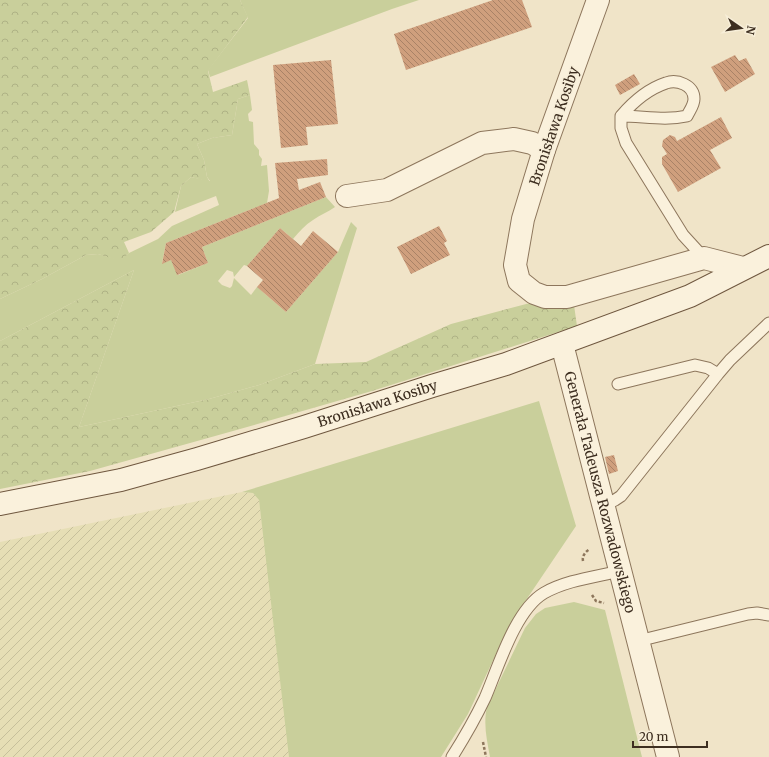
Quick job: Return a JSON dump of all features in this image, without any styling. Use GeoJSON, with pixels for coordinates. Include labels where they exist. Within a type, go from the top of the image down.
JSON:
{"type":"FeatureCollection","features":[{"type":"Feature","properties":{"kind":"street","name":"Bronisława Kosiby"},"geometry":{"type":"LineString","coordinates":[[598,0],[544,150],[523,219],[515,265],[519,281],[534,293],[545,298],[567,297],[704,258]]}},
{"type":"Feature","properties":{"kind":"street"},"geometry":{"type":"LineString","coordinates":[[347,196],[387,190],[482,143],[514,139],[532,143],[544,150]]}},
{"type":"Feature","properties":{"kind":"street","name":"Bronisława Kosiby"},"geometry":{"type":"LineString","coordinates":[[0,504],[121,480],[197,459],[304,428],[432,386],[506,364],[690,296],[769,256]]}},
{"type":"Feature","properties":{"kind":"street"},"geometry":{"type":"LineString","coordinates":[[704,258],[743,268]]}},
{"type":"Feature","properties":{"kind":"street","name":"Generała Tadeusza Rozwadowskiego"},"geometry":{"type":"LineString","coordinates":[[562,344],[668,757]]}},
{"type":"Feature","properties":{"kind":"lane"},"geometry":{"type":"LineString","coordinates":[[621,116],[641,116],[660,119],[687,116],[692,108],[694,97],[690,88],[681,82],[667,82],[647,92],[629,106],[621,116],[621,128],[626,143],[683,236],[704,258]]}},
{"type":"Feature","properties":{"kind":"lane"},"geometry":{"type":"LineString","coordinates":[[603,506],[615,500],[625,491],[730,360],[769,323]]}},
{"type":"Feature","properties":{"kind":"lane"},"geometry":{"type":"LineString","coordinates":[[618,384],[695,365],[708,368],[718,374]]}},
{"type":"Feature","properties":{"kind":"lane"},"geometry":{"type":"LineString","coordinates":[[452,757],[478,712],[515,629],[533,602],[543,594],[568,583],[620,571]]}},
{"type":"Feature","properties":{"kind":"lane"},"geometry":{"type":"LineString","coordinates":[[638,641],[748,614],[757,613],[769,615]]}},
{"type":"Feature","properties":{"kind":"shaded area"},"geometry":{"type":"Polygon","coordinates":[[[242,492],[253,493],[259,500],[293,757],[0,757],[0,542],[242,492]]]}},
{"type":"Feature","properties":{"kind":"green space"},"geometry":{"type":"Polygon","coordinates":[[[0,0],[240,0],[248,17],[208,71],[213,92],[247,80],[250,95],[238,99],[232,135],[212,138],[197,144],[204,160],[207,177],[210,182],[191,177],[181,186],[174,212],[151,232],[124,242],[129,253],[120,261],[98,254],[86,255],[42,279],[0,299],[0,0]]]}},
{"type":"Feature","properties":{"kind":"green space"},"geometry":{"type":"Polygon","coordinates":[[[240,0],[419,0],[210,77],[208,70],[248,18],[240,0]]]}},
{"type":"Feature","properties":{"kind":"green space"},"geometry":{"type":"Polygon","coordinates":[[[250,95],[252,110],[248,114],[249,121],[253,122],[254,144],[259,150],[259,155],[262,159],[261,166],[267,165],[269,191],[267,203],[166,243],[162,263],[171,260],[178,275],[208,263],[202,247],[326,197],[335,207],[310,222],[293,239],[280,228],[247,266],[244,265],[234,277],[233,272],[227,270],[218,281],[222,285],[230,288],[234,278],[251,295],[257,287],[286,312],[338,252],[351,222],[357,228],[315,364],[259,385],[209,399],[79,427],[134,270],[0,341],[0,299],[42,279],[86,255],[98,254],[120,260],[129,253],[158,239],[172,226],[219,205],[216,196],[175,212],[181,186],[191,177],[210,181],[207,177],[204,160],[197,144],[212,138],[232,135],[238,99],[250,95]]]}},
{"type":"Feature","properties":{"kind":"green space"},"geometry":{"type":"Polygon","coordinates":[[[134,270],[79,427],[209,399],[259,385],[315,364],[366,362],[451,324],[530,303],[540,306],[574,305],[577,326],[372,391],[233,431],[90,471],[0,489],[0,341],[134,270]]]}},
{"type":"Feature","properties":{"kind":"green space"},"geometry":{"type":"Polygon","coordinates":[[[539,401],[576,526],[520,609],[503,639],[468,714],[441,757],[289,757],[259,500],[253,493],[242,492],[539,401]]]}},
{"type":"Feature","properties":{"kind":"green space"},"geometry":{"type":"Polygon","coordinates":[[[574,602],[605,610],[642,757],[490,757],[485,726],[487,707],[525,628],[536,614],[545,608],[574,602]]]}},
{"type":"Feature","properties":{"kind":"building"},"geometry":{"type":"Polygon","coordinates":[[[493,0],[522,0],[532,27],[406,70],[394,34],[493,0]]]}},
{"type":"Feature","properties":{"kind":"building"},"geometry":{"type":"Polygon","coordinates":[[[735,55],[739,61],[746,58],[755,74],[725,92],[711,67],[735,55]]]}},
{"type":"Feature","properties":{"kind":"building"},"geometry":{"type":"Polygon","coordinates":[[[331,60],[338,124],[306,127],[308,145],[281,148],[273,65],[331,60]]]}},
{"type":"Feature","properties":{"kind":"building"},"geometry":{"type":"Polygon","coordinates":[[[634,74],[640,84],[620,95],[615,85],[634,74]]]}},
{"type":"Feature","properties":{"kind":"building"},"geometry":{"type":"Polygon","coordinates":[[[721,117],[732,138],[710,150],[721,168],[678,192],[662,164],[662,157],[667,154],[662,146],[663,140],[670,135],[675,137],[677,141],[721,117]]]}},
{"type":"Feature","properties":{"kind":"building"},"geometry":{"type":"Polygon","coordinates":[[[327,159],[328,175],[297,179],[299,190],[320,182],[326,197],[202,247],[208,263],[177,275],[171,260],[162,264],[166,243],[279,198],[275,163],[327,159]]]}},
{"type":"Feature","properties":{"kind":"building"},"geometry":{"type":"Polygon","coordinates":[[[439,226],[447,241],[444,243],[450,255],[411,274],[397,247],[439,226]]]}},
{"type":"Feature","properties":{"kind":"building"},"geometry":{"type":"Polygon","coordinates":[[[280,228],[301,246],[313,231],[338,252],[286,312],[257,287],[263,280],[247,266],[280,228]]]}},
{"type":"Feature","properties":{"kind":"building"},"geometry":{"type":"Polygon","coordinates":[[[614,455],[618,471],[609,474],[605,457],[614,455]]]}}]}
